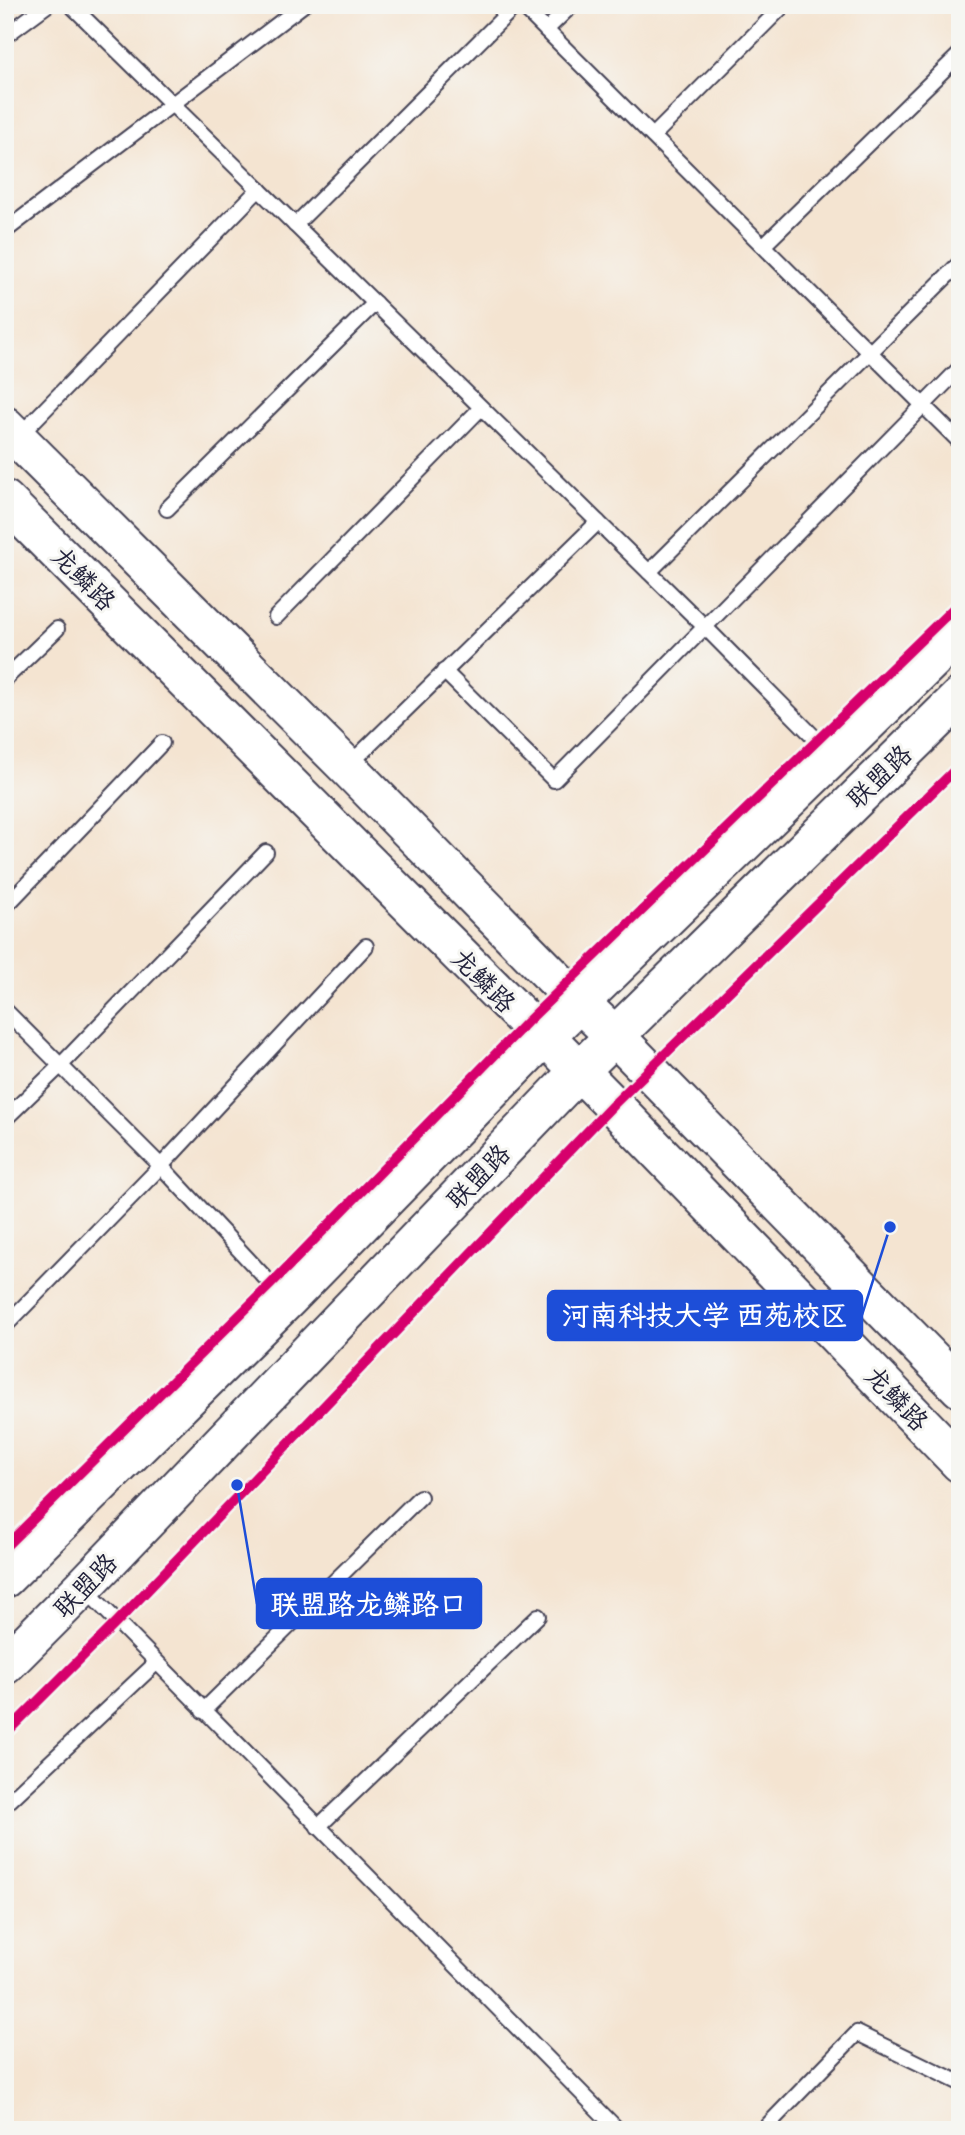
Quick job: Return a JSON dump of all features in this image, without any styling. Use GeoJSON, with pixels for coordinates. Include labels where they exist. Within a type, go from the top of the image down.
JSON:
{"type":"FeatureCollection","features":[{"type":"Feature","properties":{"kind":"main road","name":"龙鳞路"},"geometry":{"type":"LineString","coordinates":[[9,438],[347,767],[563,987],[615,1035],[960,1388]]}},
{"type":"Feature","properties":{"kind":"main road","name":"龙鳞路"},"geometry":{"type":"LineString","coordinates":[[5,500],[527,1023],[545,1036],[960,1463]]}},
{"type":"Feature","properties":{"kind":"main road","name":"联盟路"},"geometry":{"type":"LineString","coordinates":[[5,1578],[289,1298],[545,1036],[960,633]]}},
{"type":"Feature","properties":{"kind":"main road","name":"联盟路"},"geometry":{"type":"LineString","coordinates":[[5,1665],[579,1071],[960,697]]}},
{"type":"Feature","properties":{"kind":"lane"},"geometry":{"type":"LineString","coordinates":[[5,36],[47,5]]}},
{"type":"Feature","properties":{"kind":"lane"},"geometry":{"type":"LineString","coordinates":[[71,5],[835,755]]}},
{"type":"Feature","properties":{"kind":"lane"},"geometry":{"type":"LineString","coordinates":[[5,231],[303,5]]}},
{"type":"Feature","properties":{"kind":"lane"},"geometry":{"type":"LineString","coordinates":[[295,225],[519,5],[960,442]]}},
{"type":"Feature","properties":{"kind":"lane"},"geometry":{"type":"LineString","coordinates":[[546,30],[572,5]]}},
{"type":"Feature","properties":{"kind":"lane"},"geometry":{"type":"LineString","coordinates":[[653,136],[784,5]]}},
{"type":"Feature","properties":{"kind":"lane"},"geometry":{"type":"LineString","coordinates":[[764,246],[960,54]]}},
{"type":"Feature","properties":{"kind":"lane"},"geometry":{"type":"LineString","coordinates":[[9,438],[259,190]]}},
{"type":"Feature","properties":{"kind":"lane"},"geometry":{"type":"LineString","coordinates":[[649,572],[960,263]]}},
{"type":"Feature","properties":{"kind":"lane"},"geometry":{"type":"LineString","coordinates":[[167,509],[375,303]]}},
{"type":"Feature","properties":{"kind":"lane"},"geometry":{"type":"LineString","coordinates":[[444,671],[554,780],[960,368]]}},
{"type":"Feature","properties":{"kind":"lane"},"geometry":{"type":"LineString","coordinates":[[276,617],[481,408]]}},
{"type":"Feature","properties":{"kind":"lane"},"geometry":{"type":"LineString","coordinates":[[347,767],[598,522]]}},
{"type":"Feature","properties":{"kind":"lane"},"geometry":{"type":"LineString","coordinates":[[5,679],[57,629]]}},
{"type":"Feature","properties":{"kind":"lane"},"geometry":{"type":"LineString","coordinates":[[5,907],[162,743]]}},
{"type":"Feature","properties":{"kind":"lane"},"geometry":{"type":"LineString","coordinates":[[5,1119],[61,1065],[266,852]]}},
{"type":"Feature","properties":{"kind":"lane"},"geometry":{"type":"LineString","coordinates":[[5,1326],[162,1166],[366,946]]}},
{"type":"Feature","properties":{"kind":"lane"},"geometry":{"type":"LineString","coordinates":[[5,1010],[162,1166],[271,1284],[289,1298]]}},
{"type":"Feature","properties":{"kind":"lane"},"geometry":{"type":"LineString","coordinates":[[203,1711],[420,1497]]}},
{"type":"Feature","properties":{"kind":"lane"},"geometry":{"type":"LineString","coordinates":[[83,1587],[618,2130]]}},
{"type":"Feature","properties":{"kind":"lane"},"geometry":{"type":"LineString","coordinates":[[318,1827],[538,1616]]}},
{"type":"Feature","properties":{"kind":"lane"},"geometry":{"type":"LineString","coordinates":[[5,1805],[156,1663]]}},
{"type":"Feature","properties":{"kind":"lane"},"geometry":{"type":"LineString","coordinates":[[764,2130],[857,2033],[960,2083]]}},
{"type":"Feature","properties":{"kind":"cycle path"},"geometry":{"type":"LineString","coordinates":[[5,1547],[271,1284],[527,1022],[960,602]]}},
{"type":"Feature","properties":{"kind":"cycle path"},"geometry":{"type":"LineString","coordinates":[[5,1734],[117,1622],[613,1105],[960,765]]}},
{"type":"Feature","properties":{"kind":"place","name":"河南科技大学 西苑校区"},"geometry":{"type":"Point","coordinates":[890,1227]}},
{"type":"Feature","properties":{"kind":"place","name":"联盟路龙鳞路口"},"geometry":{"type":"Point","coordinates":[237,1485]}}]}
